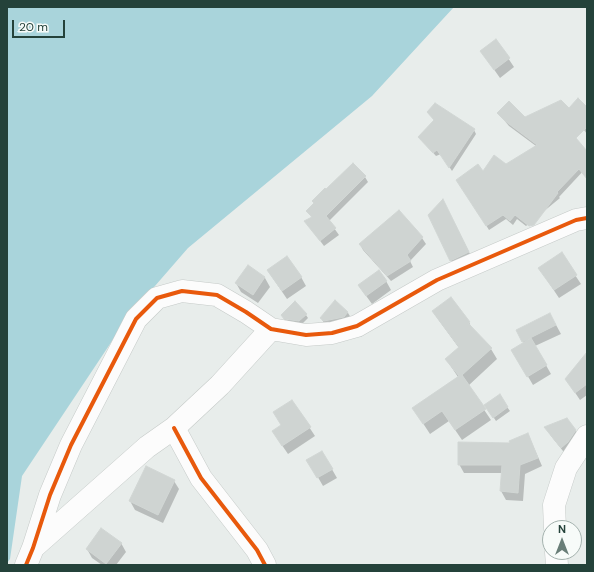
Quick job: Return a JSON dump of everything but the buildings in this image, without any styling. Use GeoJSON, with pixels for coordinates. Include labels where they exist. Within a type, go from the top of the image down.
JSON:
{"type":"FeatureCollection","features":[{"type":"Feature","properties":{"kind":"street"},"geometry":{"type":"LineString","coordinates":[[29,556],[50,495],[71,445],[136,319],[157,298],[182,291],[217,296],[246,312],[271,329],[306,335],[332,333],[357,326],[437,280],[576,220],[587,218]]}},
{"type":"Feature","properties":{"kind":"street"},"geometry":{"type":"LineString","coordinates":[[29,556],[147,447],[174,428],[220,385],[271,329]]}},
{"type":"Feature","properties":{"kind":"street"},"geometry":{"type":"LineString","coordinates":[[174,428],[201,478],[257,550],[265,565]]}},
{"type":"Feature","properties":{"kind":"street"},"geometry":{"type":"LineString","coordinates":[[555,520],[554,505],[566,468],[587,436]]}},
{"type":"Feature","properties":{"kind":"water"},"geometry":{"type":"Polygon","coordinates":[[[7,7],[454,7],[372,96],[188,248],[128,317],[22,476],[10,559],[7,563],[7,7]]]}},
{"type":"Feature","properties":{"kind":"cycle path"},"geometry":{"type":"LineString","coordinates":[[26,565],[50,495],[71,445],[136,319],[157,298],[182,291],[217,295],[271,329],[306,335],[332,333],[357,326],[437,280],[576,220],[587,218]]}},
{"type":"Feature","properties":{"kind":"cycle path"},"geometry":{"type":"LineString","coordinates":[[174,428],[201,478],[257,550],[265,565]]}}]}
